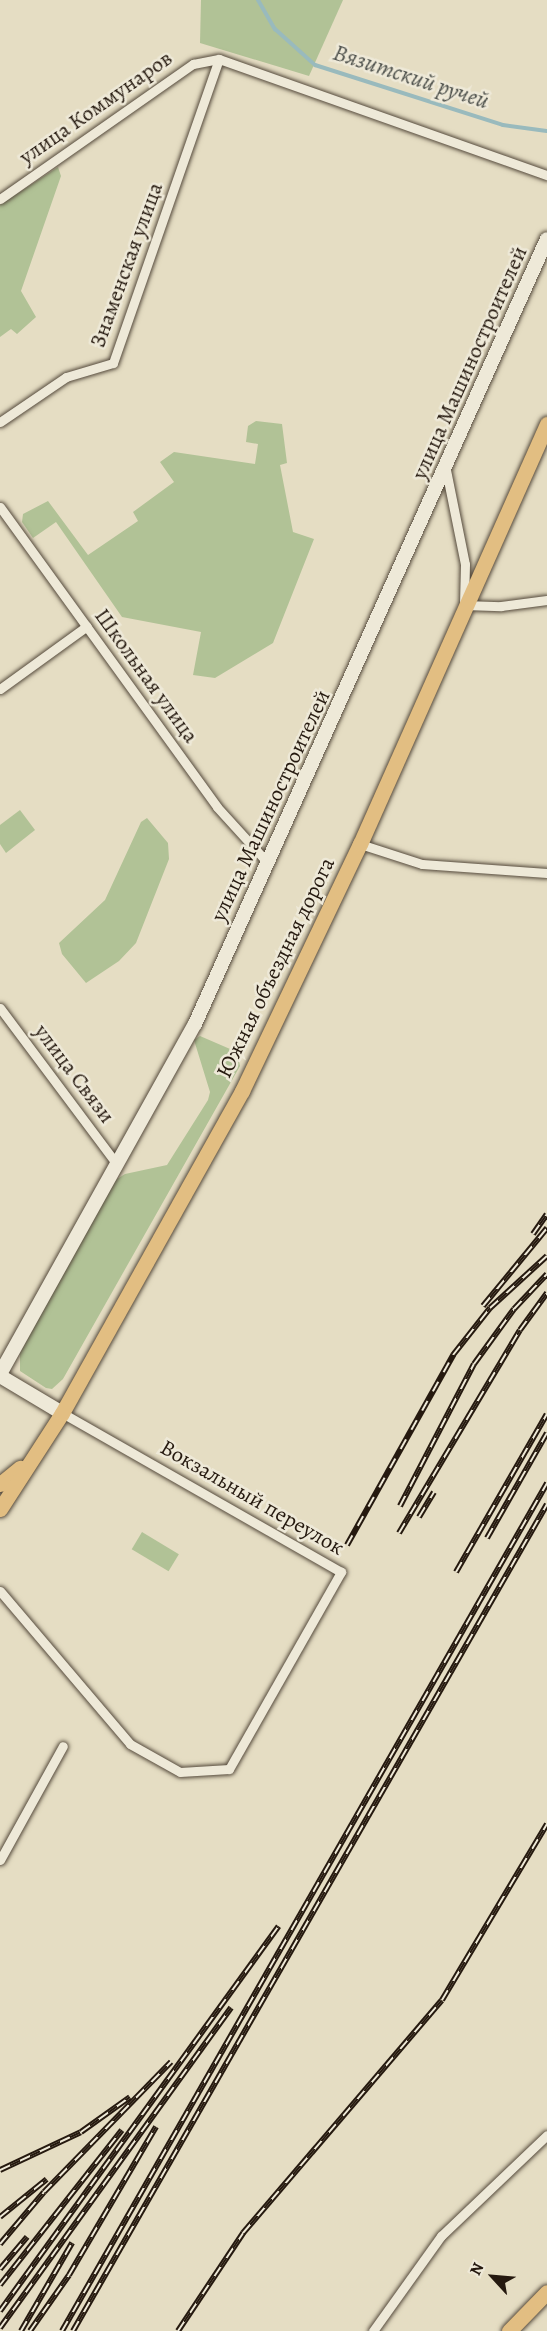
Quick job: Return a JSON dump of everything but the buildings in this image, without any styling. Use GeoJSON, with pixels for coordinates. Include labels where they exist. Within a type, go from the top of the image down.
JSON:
{"type":"FeatureCollection","features":[{"type":"Feature","properties":{"kind":"main road","name":"Южная объездная дорога"},"geometry":{"type":"LineString","coordinates":[[0,1509],[62,1413],[242,1091],[360,844],[464,604],[547,424]]}},
{"type":"Feature","properties":{"kind":"main road"},"geometry":{"type":"LineString","coordinates":[[0,1484],[29,1461]]}},
{"type":"Feature","properties":{"kind":"main road"},"geometry":{"type":"LineString","coordinates":[[509,2331],[547,2292]]}},
{"type":"Feature","properties":{"kind":"street"},"geometry":{"type":"LineString","coordinates":[[219,59],[547,175]]}},
{"type":"Feature","properties":{"kind":"street","name":"улица Коммунаров"},"geometry":{"type":"LineString","coordinates":[[0,199],[193,64],[219,59]]}},
{"type":"Feature","properties":{"kind":"street","name":"Знаменская улица"},"geometry":{"type":"LineString","coordinates":[[0,422],[66,377],[113,363],[219,59]]}},
{"type":"Feature","properties":{"kind":"street","name":"улица Машиностроителей"},"geometry":{"type":"LineString","coordinates":[[0,1375],[195,1024],[446,470],[547,239]]}},
{"type":"Feature","properties":{"kind":"street"},"geometry":{"type":"LineString","coordinates":[[446,470],[465,564],[464,604],[501,606],[547,600]]}},
{"type":"Feature","properties":{"kind":"street","name":"Школьная улица"},"geometry":{"type":"LineString","coordinates":[[0,507],[217,807],[267,862]]}},
{"type":"Feature","properties":{"kind":"street"},"geometry":{"type":"LineString","coordinates":[[0,689],[87,626]]}},
{"type":"Feature","properties":{"kind":"street"},"geometry":{"type":"LineString","coordinates":[[360,844],[422,864],[547,873]]}},
{"type":"Feature","properties":{"kind":"street","name":"улица Связи"},"geometry":{"type":"LineString","coordinates":[[0,1008],[116,1163]]}},
{"type":"Feature","properties":{"kind":"street","name":"Вокзальный переулок"},"geometry":{"type":"LineString","coordinates":[[0,1375],[62,1413],[341,1572],[229,1768],[180,1773],[130,1744],[0,1591]]}},
{"type":"Feature","properties":{"kind":"street"},"geometry":{"type":"LineString","coordinates":[[0,1860],[63,1746]]}},
{"type":"Feature","properties":{"kind":"street"},"geometry":{"type":"LineString","coordinates":[[373,2331],[441,2236],[547,2135]]}},
{"type":"Feature","properties":{"kind":"green space"},"geometry":{"type":"Polygon","coordinates":[[[201,0],[343,0],[309,76],[200,43],[201,0]]]}},
{"type":"Feature","properties":{"kind":"green space"},"geometry":{"type":"Polygon","coordinates":[[[58,167],[61,176],[21,291],[36,317],[17,334],[11,329],[0,337],[0,205],[58,167]]]}},
{"type":"Feature","properties":{"kind":"green space"},"geometry":{"type":"Polygon","coordinates":[[[256,421],[282,424],[287,463],[280,465],[293,532],[314,539],[273,643],[215,678],[193,675],[201,632],[122,617],[56,522],[33,538],[22,522],[23,514],[48,501],[88,555],[138,521],[133,512],[174,482],[160,462],[174,452],[255,464],[258,444],[246,442],[248,426],[256,421]]]}},
{"type":"Feature","properties":{"kind":"green space"},"geometry":{"type":"Polygon","coordinates":[[[20,810],[35,830],[6,853],[0,844],[0,825],[20,810]]]}},
{"type":"Feature","properties":{"kind":"green space"},"geometry":{"type":"Polygon","coordinates":[[[147,818],[168,843],[169,859],[136,943],[119,961],[86,983],[62,954],[59,943],[105,900],[141,822],[147,818]]]}},
{"type":"Feature","properties":{"kind":"green space"},"geometry":{"type":"Polygon","coordinates":[[[200,1036],[237,1052],[240,1066],[63,1379],[52,1389],[46,1388],[20,1371],[20,1353],[114,1181],[125,1174],[167,1165],[208,1100],[210,1092],[194,1040],[200,1036]]]}},
{"type":"Feature","properties":{"kind":"green space"},"geometry":{"type":"Polygon","coordinates":[[[142,1532],[179,1554],[169,1571],[132,1549],[142,1532]]]}},
{"type":"Feature","properties":{"kind":"waterway","name":"Вязитский ручей"},"geometry":{"type":"LineString","coordinates":[[258,0],[275,29],[315,65],[503,125],[547,131]]}},
{"type":"Feature","properties":{"kind":"railway"},"geometry":{"type":"LineString","coordinates":[[533,1234],[547,1214]]}},
{"type":"Feature","properties":{"kind":"railway"},"geometry":{"type":"LineString","coordinates":[[483,1306],[547,1228]]}},
{"type":"Feature","properties":{"kind":"railway"},"geometry":{"type":"LineString","coordinates":[[347,1545],[453,1355],[490,1308],[547,1256]]}},
{"type":"Feature","properties":{"kind":"railway"},"geometry":{"type":"LineString","coordinates":[[400,1506],[474,1364],[514,1309],[547,1274]]}},
{"type":"Feature","properties":{"kind":"railway"},"geometry":{"type":"LineString","coordinates":[[399,1533],[520,1330],[547,1293]]}},
{"type":"Feature","properties":{"kind":"railway"},"geometry":{"type":"LineString","coordinates":[[456,1572],[547,1414]]}},
{"type":"Feature","properties":{"kind":"railway"},"geometry":{"type":"LineString","coordinates":[[487,1538],[547,1433]]}},
{"type":"Feature","properties":{"kind":"railway"},"geometry":{"type":"LineString","coordinates":[[62,2331],[547,1483]]}},
{"type":"Feature","properties":{"kind":"railway"},"geometry":{"type":"LineString","coordinates":[[419,1517],[434,1492]]}},
{"type":"Feature","properties":{"kind":"railway"},"geometry":{"type":"LineString","coordinates":[[73,2331],[547,1504]]}},
{"type":"Feature","properties":{"kind":"railway"},"geometry":{"type":"LineString","coordinates":[[178,2331],[243,2233],[442,2000],[547,1824]]}},
{"type":"Feature","properties":{"kind":"railway"},"geometry":{"type":"LineString","coordinates":[[0,2311],[279,1926]]}},
{"type":"Feature","properties":{"kind":"railway"},"geometry":{"type":"LineString","coordinates":[[0,2328],[231,2008]]}},
{"type":"Feature","properties":{"kind":"railway"},"geometry":{"type":"LineString","coordinates":[[0,2244],[44,2192],[171,2062]]}},
{"type":"Feature","properties":{"kind":"railway"},"geometry":{"type":"LineString","coordinates":[[0,2170],[81,2132],[130,2097]]}},
{"type":"Feature","properties":{"kind":"railway"},"geometry":{"type":"LineString","coordinates":[[30,2331],[69,2275],[156,2127]]}},
{"type":"Feature","properties":{"kind":"railway"},"geometry":{"type":"LineString","coordinates":[[0,2285],[122,2130]]}},
{"type":"Feature","properties":{"kind":"railway"},"geometry":{"type":"LineString","coordinates":[[0,2217],[47,2179]]}},
{"type":"Feature","properties":{"kind":"railway"},"geometry":{"type":"LineString","coordinates":[[0,2269],[27,2237]]}},
{"type":"Feature","properties":{"kind":"railway"},"geometry":{"type":"LineString","coordinates":[[21,2331],[72,2243]]}}]}
